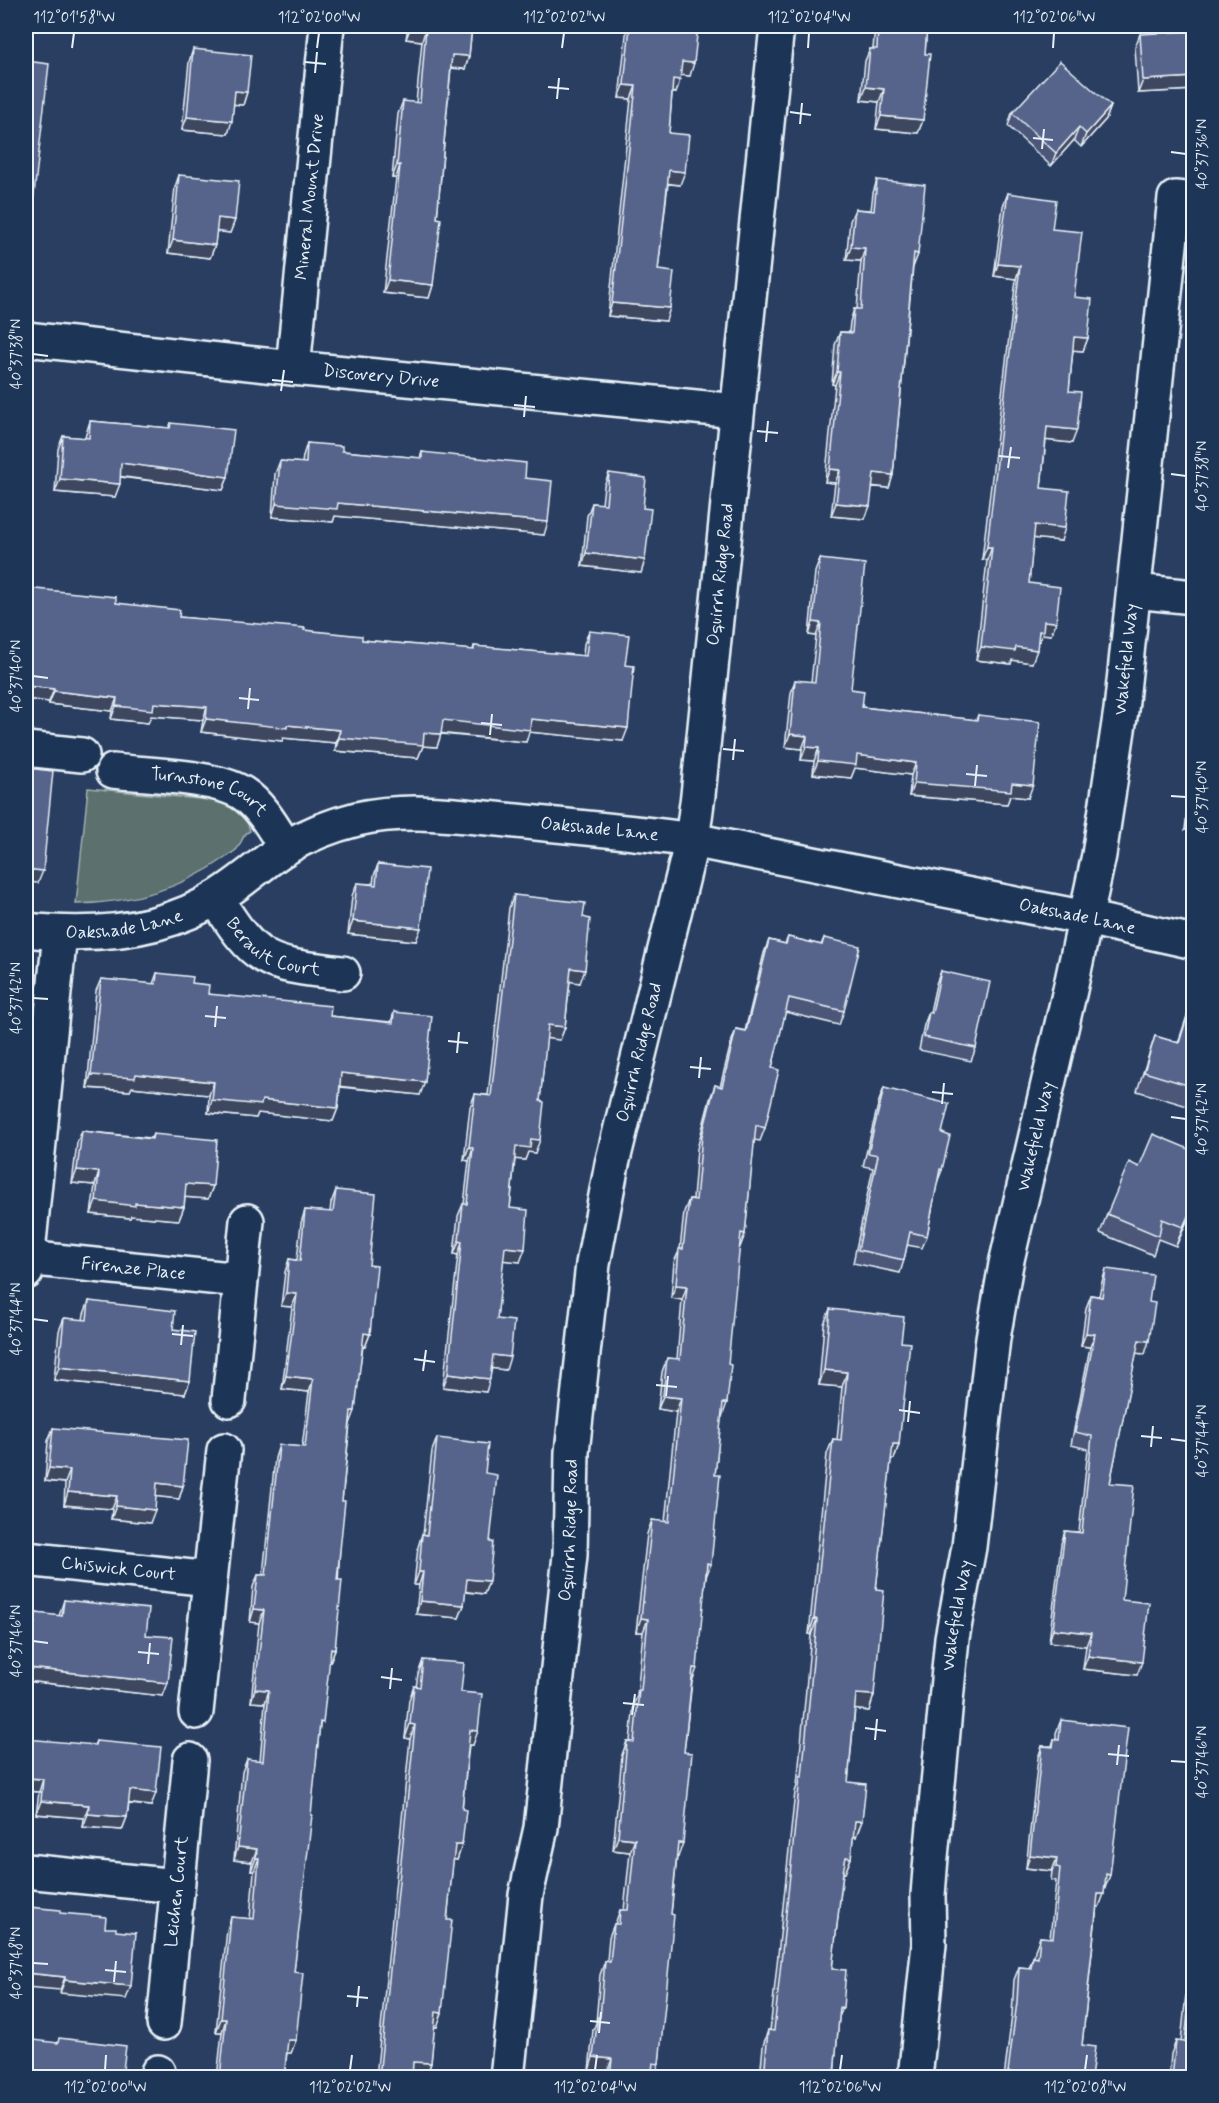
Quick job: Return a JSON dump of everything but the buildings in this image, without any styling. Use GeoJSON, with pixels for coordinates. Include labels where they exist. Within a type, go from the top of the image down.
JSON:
{"type":"FeatureCollection","features":[{"type":"Feature","properties":{"kind":"street","name":"Mineral Mount Drive"},"geometry":{"type":"LineString","coordinates":[[292,368],[327,26]]}},
{"type":"Feature","properties":{"kind":"street","name":"Oquirrh Ridge Road"},"geometry":{"type":"LineString","coordinates":[[507,2078],[526,1895],[541,1828],[569,1567],[572,1452],[593,1264],[612,1164],[692,840],[777,26]]}},
{"type":"Feature","properties":{"kind":"street","name":"Wakefield Way"},"geometry":{"type":"LineString","coordinates":[[915,2078],[929,1944],[928,1895],[952,1638],[969,1547],[993,1338],[1005,1264],[1099,855],[1121,710],[1184,199]]}},
{"type":"Feature","properties":{"kind":"street","name":"Discovery Drive"},"geometry":{"type":"LineString","coordinates":[[26,339],[292,368],[737,411]]}},
{"type":"Feature","properties":{"kind":"street"},"geometry":{"type":"LineString","coordinates":[[1134,591],[1194,597]]}},
{"type":"Feature","properties":{"kind":"street"},"geometry":{"type":"LineString","coordinates":[[26,749],[82,755]]}},
{"type":"Feature","properties":{"kind":"street","name":"Turnstone Court"},"geometry":{"type":"LineString","coordinates":[[113,771],[204,781],[231,787],[243,793],[253,802],[286,848]]}},
{"type":"Feature","properties":{"kind":"street","name":"Oakshade Lane"},"geometry":{"type":"LineString","coordinates":[[26,930],[92,934],[122,930],[174,918],[216,898],[286,848],[333,826],[401,813],[440,814],[644,833],[692,840],[1086,918],[1194,942]]}},
{"type":"Feature","properties":{"kind":"street","name":"Berault Court"},"geometry":{"type":"LineString","coordinates":[[216,898],[243,939],[260,955],[280,964],[343,973]]}},
{"type":"Feature","properties":{"kind":"street"},"geometry":{"type":"LineString","coordinates":[[26,1263],[60,933]]}},
{"type":"Feature","properties":{"kind":"street"},"geometry":{"type":"LineString","coordinates":[[229,1400],[246,1221]]}},
{"type":"Feature","properties":{"kind":"street","name":"Firenze Place"},"geometry":{"type":"LineString","coordinates":[[26,1263],[240,1280]]}},
{"type":"Feature","properties":{"kind":"street"},"geometry":{"type":"LineString","coordinates":[[196,1712],[224,1450]]}},
{"type":"Feature","properties":{"kind":"street","name":"Chiswick Court"},"geometry":{"type":"LineString","coordinates":[[26,1559],[210,1579]]}},
{"type":"Feature","properties":{"kind":"street","name":"Leichen Court"},"geometry":{"type":"LineString","coordinates":[[164,2023],[190,1760]]}},
{"type":"Feature","properties":{"kind":"street"},"geometry":{"type":"LineString","coordinates":[[26,1871],[177,1886]]}},
{"type":"Feature","properties":{"kind":"green space"},"geometry":{"type":"Polygon","coordinates":[[[88,788],[209,800],[235,809],[244,818],[250,831],[245,834],[237,849],[231,854],[208,869],[173,886],[116,901],[76,904],[88,788]]]}}]}
